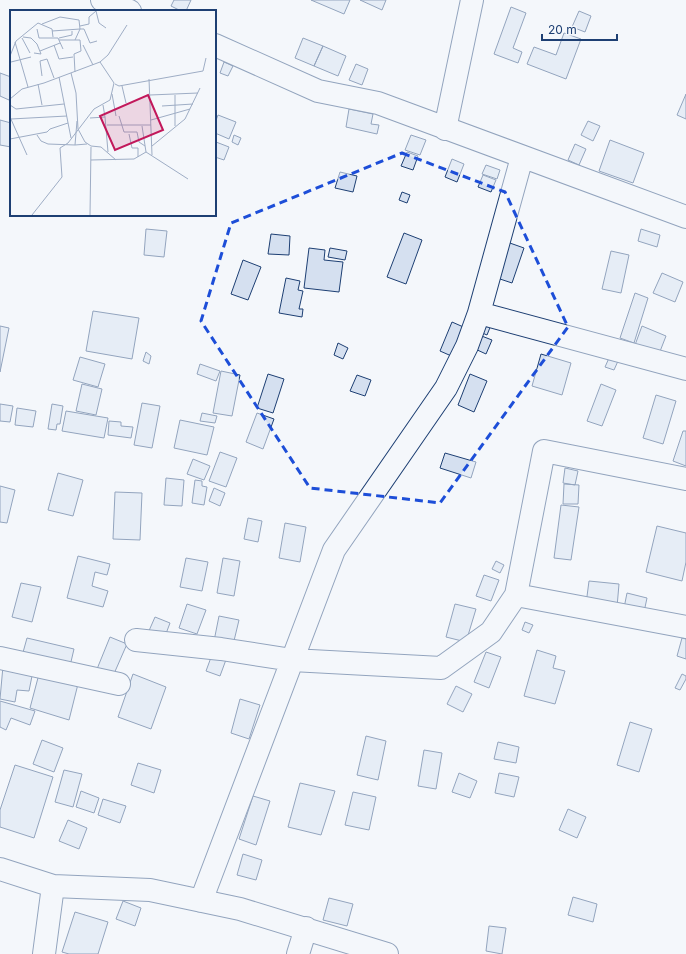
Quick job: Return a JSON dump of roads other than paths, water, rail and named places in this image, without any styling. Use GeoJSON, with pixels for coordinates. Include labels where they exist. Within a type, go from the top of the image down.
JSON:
{"type":"FeatureCollection","features":[{"type":"Feature","properties":{"kind":"street"},"geometry":{"type":"LineString","coordinates":[[102,0],[127,10]]}},
{"type":"Feature","properties":{"kind":"street"},"geometry":{"type":"LineString","coordinates":[[445,128],[472,0]]}},
{"type":"Feature","properties":{"kind":"street"},"geometry":{"type":"LineString","coordinates":[[216,45],[318,91],[378,104],[686,217]]}},
{"type":"Feature","properties":{"kind":"street"},"geometry":{"type":"LineString","coordinates":[[201,901],[334,550],[446,388],[467,346],[479,314],[522,157]]}},
{"type":"Feature","properties":{"kind":"street"},"geometry":{"type":"LineString","coordinates":[[479,314],[686,369]]}},
{"type":"Feature","properties":{"kind":"street"},"geometry":{"type":"LineString","coordinates":[[136,640],[220,649],[292,660],[441,668],[491,632],[516,595],[544,451],[686,479]]}},
{"type":"Feature","properties":{"kind":"street"},"geometry":{"type":"LineString","coordinates":[[516,595],[686,627]]}},
{"type":"Feature","properties":{"kind":"street"},"geometry":{"type":"LineString","coordinates":[[0,658],[119,684]]}},
{"type":"Feature","properties":{"kind":"street"},"geometry":{"type":"LineString","coordinates":[[0,869],[53,886],[150,890],[240,909],[387,954]]}},
{"type":"Feature","properties":{"kind":"street"},"geometry":{"type":"LineString","coordinates":[[44,954],[53,886]]}},
{"type":"Feature","properties":{"kind":"street"},"geometry":{"type":"LineString","coordinates":[[298,954],[306,928]]}}]}
